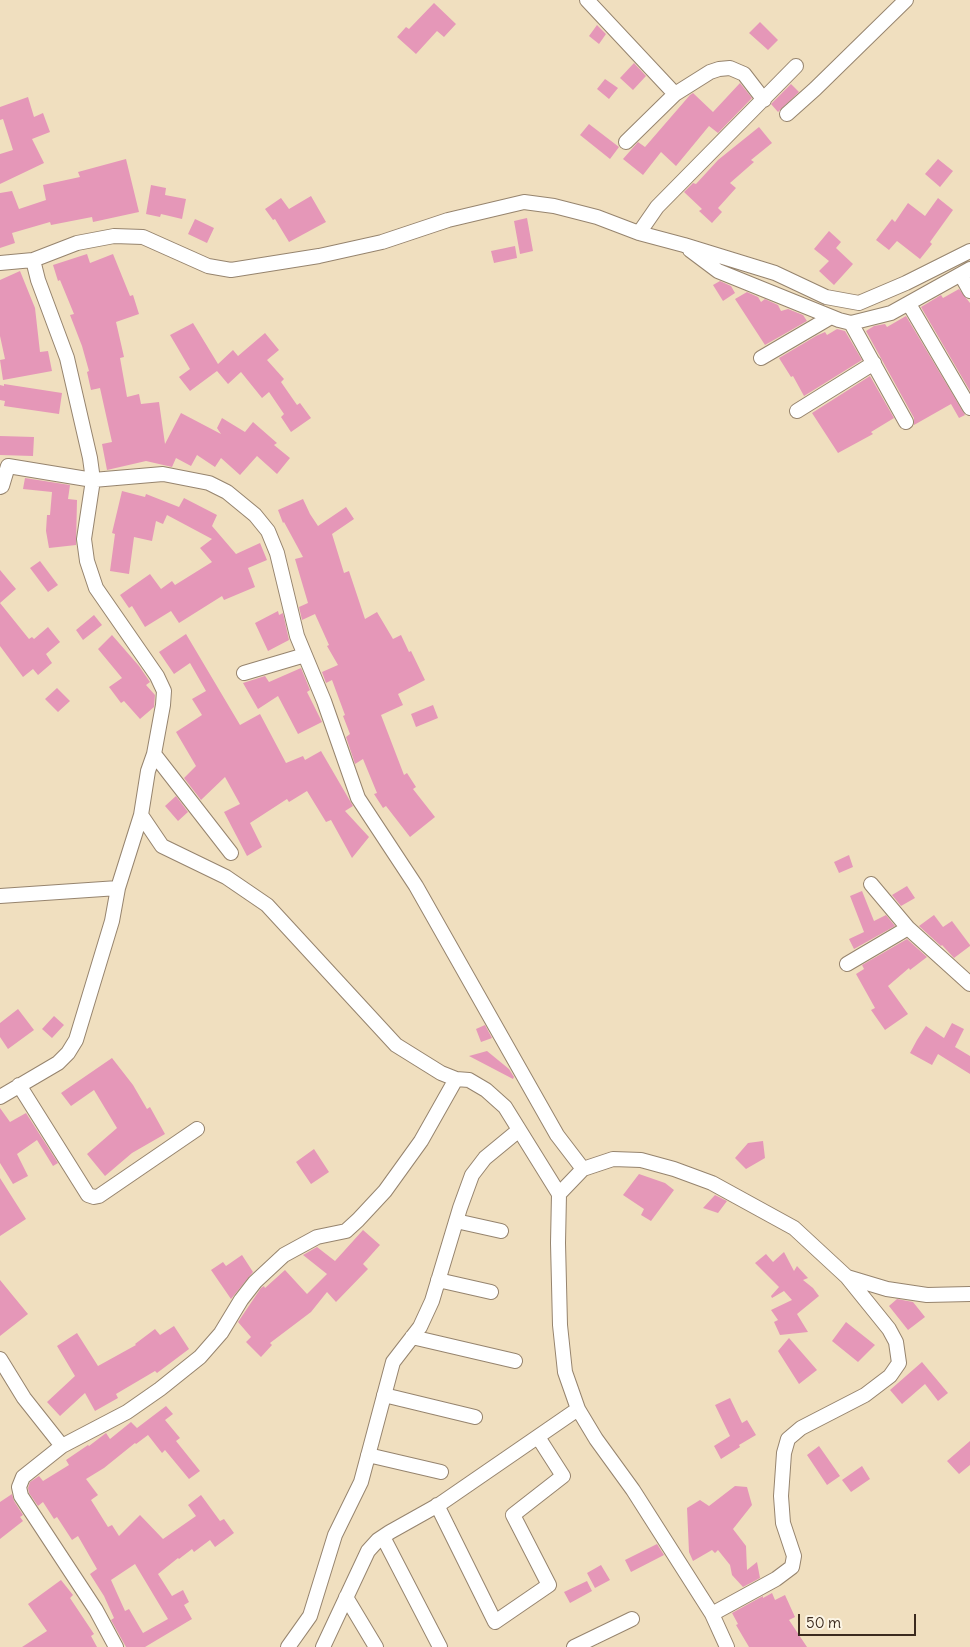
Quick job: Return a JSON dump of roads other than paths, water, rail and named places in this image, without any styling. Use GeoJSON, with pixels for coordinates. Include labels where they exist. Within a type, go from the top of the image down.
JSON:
{"type":"FeatureCollection","features":[{"type":"Feature","properties":{"kind":"street"},"geometry":{"type":"LineString","coordinates":[[587,0],[675,94]]}},
{"type":"Feature","properties":{"kind":"street"},"geometry":{"type":"LineString","coordinates":[[787,114],[816,89],[906,0]]}},
{"type":"Feature","properties":{"kind":"street"},"geometry":{"type":"LineString","coordinates":[[639,233],[657,207],[796,66]]}},
{"type":"Feature","properties":{"kind":"street"},"geometry":{"type":"LineString","coordinates":[[626,142],[675,94],[710,72],[719,69],[730,68],[744,74],[764,100]]}},
{"type":"Feature","properties":{"kind":"street"},"geometry":{"type":"LineString","coordinates":[[0,263],[32,260],[77,243],[114,236],[143,238],[208,266],[231,270],[320,256],[382,242],[448,220],[524,202],[554,206],[598,218],[639,233],[775,273],[826,298],[859,303],[906,284],[970,252]]}},
{"type":"Feature","properties":{"kind":"street"},"geometry":{"type":"LineString","coordinates":[[684,245],[718,271],[831,317],[851,323],[891,313],[965,272],[970,291]]}},
{"type":"Feature","properties":{"kind":"street"},"geometry":{"type":"LineString","coordinates":[[0,1097],[58,1063],[68,1053],[76,1040],[112,921],[118,888],[141,814],[148,771],[154,754],[164,690],[157,676],[96,588],[87,561],[84,539],[93,480],[90,458],[67,358],[32,260]]}},
{"type":"Feature","properties":{"kind":"street"},"geometry":{"type":"LineString","coordinates":[[909,304],[970,408]]}},
{"type":"Feature","properties":{"kind":"street"},"geometry":{"type":"LineString","coordinates":[[761,358],[831,317]]}},
{"type":"Feature","properties":{"kind":"street"},"geometry":{"type":"LineString","coordinates":[[851,323],[906,422]]}},
{"type":"Feature","properties":{"kind":"street"},"geometry":{"type":"LineString","coordinates":[[797,411],[874,364]]}},
{"type":"Feature","properties":{"kind":"street"},"geometry":{"type":"LineString","coordinates":[[0,487],[2,486],[8,466],[93,480],[163,474],[209,483],[227,492],[255,515],[268,531],[277,553],[297,636],[324,701],[358,798],[416,886],[557,1135],[583,1169]]}},
{"type":"Feature","properties":{"kind":"street"},"geometry":{"type":"LineString","coordinates":[[244,673],[305,655]]}},
{"type":"Feature","properties":{"kind":"street"},"geometry":{"type":"LineString","coordinates":[[154,754],[231,853]]}},
{"type":"Feature","properties":{"kind":"street"},"geometry":{"type":"LineString","coordinates":[[141,814],[162,846],[226,877],[267,905],[396,1045],[441,1073],[456,1079],[469,1080],[486,1090],[504,1106],[559,1194],[560,1324],[565,1372],[578,1409],[596,1439],[633,1490],[712,1614],[727,1647]]}},
{"type":"Feature","properties":{"kind":"street"},"geometry":{"type":"LineString","coordinates":[[871,884],[908,928],[970,984]]}},
{"type":"Feature","properties":{"kind":"street"},"geometry":{"type":"LineString","coordinates":[[0,896],[118,888]]}},
{"type":"Feature","properties":{"kind":"street"},"geometry":{"type":"LineString","coordinates":[[847,964],[908,928]]}},
{"type":"Feature","properties":{"kind":"street"},"geometry":{"type":"LineString","coordinates":[[116,1647],[96,1610],[21,1496],[19,1487],[23,1477],[62,1446],[127,1412],[200,1357],[221,1333],[240,1300],[255,1282],[284,1255],[317,1238],[346,1231],[358,1220],[385,1191],[421,1141],[456,1079]]}},
{"type":"Feature","properties":{"kind":"street"},"geometry":{"type":"LineString","coordinates":[[19,1086],[88,1195],[94,1197],[99,1196],[197,1129]]}},
{"type":"Feature","properties":{"kind":"street"},"geometry":{"type":"LineString","coordinates":[[288,1647],[310,1616],[335,1535],[361,1482],[393,1362],[420,1327],[432,1301],[472,1175],[485,1158],[519,1130]]}},
{"type":"Feature","properties":{"kind":"street"},"geometry":{"type":"LineString","coordinates":[[559,1194],[583,1169],[613,1159],[641,1160],[712,1183],[794,1228],[847,1277],[889,1329],[896,1342],[899,1363],[890,1376],[865,1395],[801,1428],[788,1439],[784,1453],[780,1496],[783,1524],[794,1556],[792,1567],[776,1579],[712,1614]]}},
{"type":"Feature","properties":{"kind":"street"},"geometry":{"type":"LineString","coordinates":[[456,1221],[500,1231]]}},
{"type":"Feature","properties":{"kind":"street"},"geometry":{"type":"LineString","coordinates":[[847,1277],[887,1288],[927,1295],[970,1294]]}},
{"type":"Feature","properties":{"kind":"street"},"geometry":{"type":"LineString","coordinates":[[438,1280],[491,1292]]}},
{"type":"Feature","properties":{"kind":"street"},"geometry":{"type":"LineString","coordinates":[[412,1337],[515,1361]]}},
{"type":"Feature","properties":{"kind":"street"},"geometry":{"type":"LineString","coordinates":[[0,1359],[24,1398],[62,1446]]}},
{"type":"Feature","properties":{"kind":"street"},"geometry":{"type":"LineString","coordinates":[[384,1395],[475,1417]]}},
{"type":"Feature","properties":{"kind":"street"},"geometry":{"type":"LineString","coordinates":[[323,1647],[368,1551],[383,1537],[437,1505],[578,1409]]}},
{"type":"Feature","properties":{"kind":"street"},"geometry":{"type":"LineString","coordinates":[[437,1505],[495,1622],[549,1585],[513,1515],[563,1476],[538,1437]]}},
{"type":"Feature","properties":{"kind":"street"},"geometry":{"type":"LineString","coordinates":[[368,1455],[441,1472]]}},
{"type":"Feature","properties":{"kind":"street"},"geometry":{"type":"LineString","coordinates":[[383,1537],[440,1647]]}},
{"type":"Feature","properties":{"kind":"street"},"geometry":{"type":"LineString","coordinates":[[346,1597],[376,1647]]}},
{"type":"Feature","properties":{"kind":"street"},"geometry":{"type":"LineString","coordinates":[[574,1647],[632,1619]]}}]}
